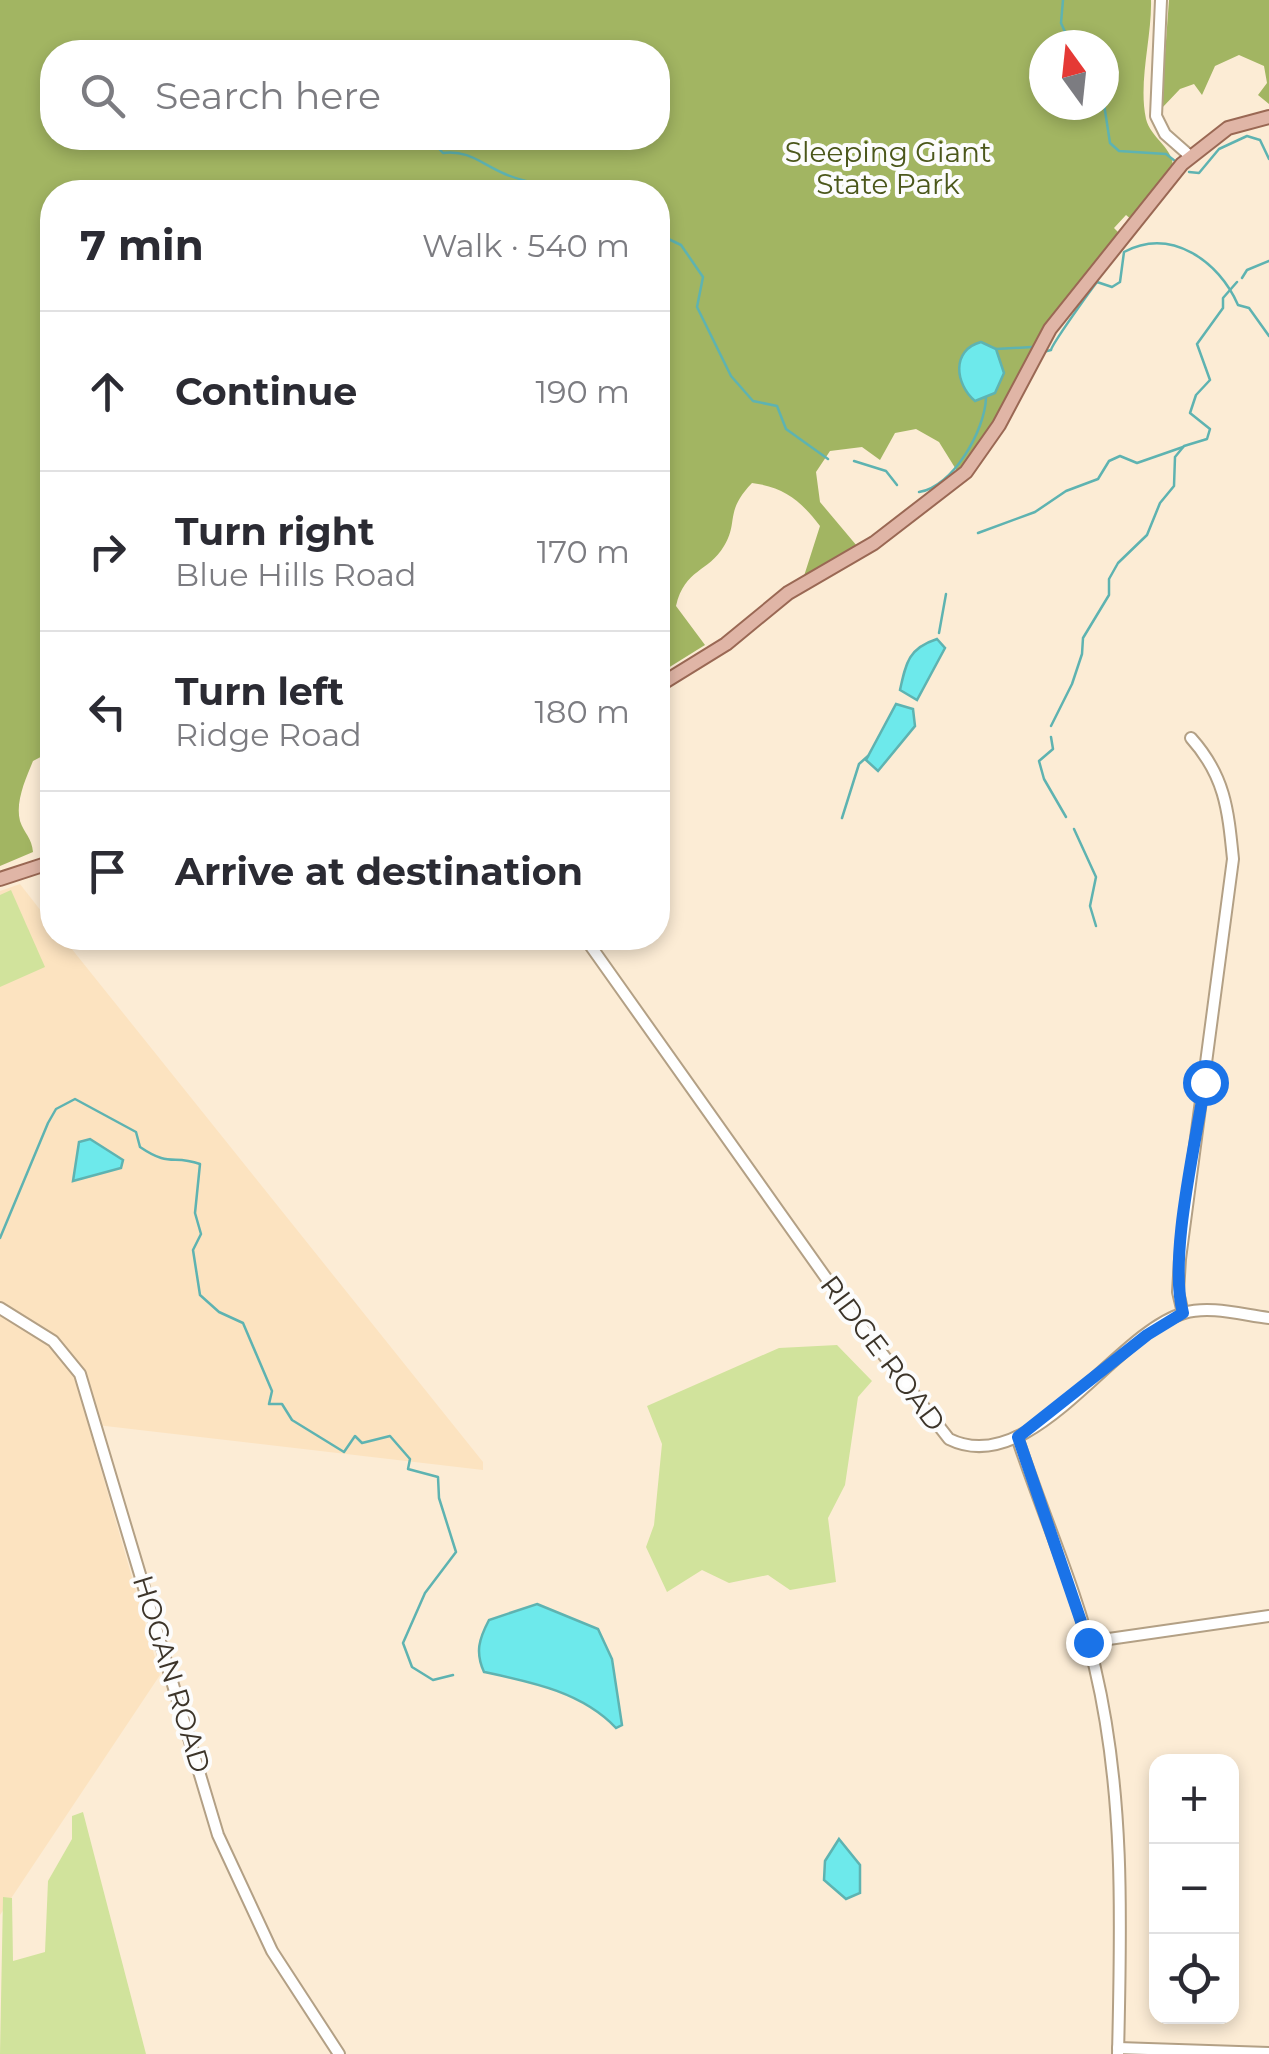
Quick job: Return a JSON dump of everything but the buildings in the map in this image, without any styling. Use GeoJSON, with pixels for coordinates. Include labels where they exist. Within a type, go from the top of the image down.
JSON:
{"type":"FeatureCollection","features":[{"type":"Feature","properties":{"kind":"main road"},"geometry":{"type":"LineString","coordinates":[[670,679],[726,644],[788,594],[874,543],[966,472],[994,434],[1050,330],[1190,156],[1228,128],[1269,117]]}},
{"type":"Feature","properties":{"kind":"main road"},"geometry":{"type":"LineString","coordinates":[[0,879],[40,866]]}},
{"type":"Feature","properties":{"kind":"street"},"geometry":{"type":"LineString","coordinates":[[1161,0],[1156,116],[1166,134],[1190,156]]}},
{"type":"Feature","properties":{"kind":"street"},"geometry":{"type":"LineString","coordinates":[[1183,1313],[1178,1292],[1180,1259],[1233,859],[1230,825],[1213,762],[1191,738]]}},
{"type":"Feature","properties":{"kind":"street","name":"RIDGE ROAD"},"geometry":{"type":"LineString","coordinates":[[595,950],[940,1432],[967,1445],[1018,1437]]}},
{"type":"Feature","properties":{"kind":"street","name":"HOGAN ROAD"},"geometry":{"type":"LineString","coordinates":[[0,1308],[53,1341],[80,1374],[218,1835],[272,1951],[339,2054]]}},
{"type":"Feature","properties":{"kind":"street"},"geometry":{"type":"LineString","coordinates":[[1269,1318],[1212,1311],[1183,1313],[1147,1335],[1018,1437],[1088,1642],[1104,1716],[1120,1833],[1118,2051],[1269,2054]]}},
{"type":"Feature","properties":{"kind":"street"},"geometry":{"type":"LineString","coordinates":[[1088,1642],[1269,1616]]}},
{"type":"Feature","properties":{"kind":"shaded area"},"geometry":{"type":"Polygon","coordinates":[[[20,884],[40,910],[40,950],[73,950],[483,1462],[483,1470],[88,1424],[160,1675],[0,1915],[0,891],[20,884]]]}},
{"type":"Feature","properties":{"kind":"green space","name":"Sleeping Giant State Park"},"geometry":{"type":"Polygon","coordinates":[[[0,0],[1151,0],[1144,105],[1149,126],[1169,152],[1173,165],[1132,220],[1126,215],[1114,228],[1120,234],[1050,320],[978,449],[957,471],[939,442],[916,429],[895,433],[880,460],[862,447],[830,451],[816,472],[820,502],[857,546],[804,576],[820,526],[791,496],[752,483],[738,502],[724,546],[685,584],[676,606],[705,645],[670,667],[670,180],[40,180],[40,757],[33,761],[24,782],[19,814],[33,852],[0,866],[0,0]]]}},
{"type":"Feature","properties":{"kind":"green space"},"geometry":{"type":"Polygon","coordinates":[[[1169,0],[1269,0],[1269,104],[1258,95],[1267,83],[1264,66],[1239,55],[1215,66],[1202,95],[1194,84],[1180,89],[1161,109],[1169,0]]]}},
{"type":"Feature","properties":{"kind":"green space"},"geometry":{"type":"Polygon","coordinates":[[[11,890],[45,967],[0,987],[0,895],[11,890]]]}},
{"type":"Feature","properties":{"kind":"green space"},"geometry":{"type":"Polygon","coordinates":[[[837,1345],[872,1381],[858,1397],[845,1485],[828,1518],[836,1582],[790,1590],[768,1575],[729,1583],[702,1570],[667,1592],[646,1547],[654,1525],[662,1444],[647,1406],[779,1348],[837,1345]]]}},
{"type":"Feature","properties":{"kind":"green space"},"geometry":{"type":"Polygon","coordinates":[[[83,1812],[146,2054],[0,2054],[3,1897],[12,1898],[13,1961],[45,1952],[48,1881],[72,1839],[72,1816],[83,1812]]]}},
{"type":"Feature","properties":{"kind":"water"},"geometry":{"type":"Polygon","coordinates":[[[981,342],[996,349],[1004,373],[995,393],[975,401],[963,386],[959,368],[965,352],[981,342]]]}},
{"type":"Feature","properties":{"kind":"water"},"geometry":{"type":"Polygon","coordinates":[[[937,639],[945,648],[917,700],[900,690],[904,671],[920,647],[937,639]]]}},
{"type":"Feature","properties":{"kind":"water"},"geometry":{"type":"Polygon","coordinates":[[[896,704],[913,709],[915,726],[878,771],[866,760],[896,704]]]}},
{"type":"Feature","properties":{"kind":"water"},"geometry":{"type":"Polygon","coordinates":[[[90,1139],[123,1160],[121,1168],[73,1181],[79,1142],[90,1139]]]}},
{"type":"Feature","properties":{"kind":"water"},"geometry":{"type":"Polygon","coordinates":[[[537,1604],[598,1629],[612,1659],[622,1725],[616,1728],[588,1705],[555,1690],[484,1672],[479,1646],[489,1620],[537,1604]]]}},
{"type":"Feature","properties":{"kind":"water"},"geometry":{"type":"Polygon","coordinates":[[[839,1839],[860,1865],[860,1893],[846,1899],[824,1880],[825,1861],[839,1839]]]}},
{"type":"Feature","properties":{"kind":"waterway"},"geometry":{"type":"LineString","coordinates":[[1063,0],[1064,30]]}},
{"type":"Feature","properties":{"kind":"waterway"},"geometry":{"type":"LineString","coordinates":[[1106,120],[1110,143],[1119,151],[1166,154],[1175,161]]}},
{"type":"Feature","properties":{"kind":"waterway"},"geometry":{"type":"LineString","coordinates":[[1189,172],[1199,173],[1219,149],[1247,136],[1260,140],[1269,159]]}},
{"type":"Feature","properties":{"kind":"waterway"},"geometry":{"type":"LineString","coordinates":[[440,150],[468,156],[522,180]]}},
{"type":"Feature","properties":{"kind":"waterway"},"geometry":{"type":"LineString","coordinates":[[670,240],[681,245],[703,277],[697,307],[731,376],[753,401],[777,406],[786,429],[828,459]]}},
{"type":"Feature","properties":{"kind":"waterway"},"geometry":{"type":"LineString","coordinates":[[1043,352],[1051,350],[1097,282],[1112,287],[1120,282],[1124,252],[1142,245],[1176,246],[1206,262],[1230,289],[1238,305],[1249,308],[1269,336]]}},
{"type":"Feature","properties":{"kind":"waterway"},"geometry":{"type":"LineString","coordinates":[[1242,278],[1247,270],[1269,261]]}},
{"type":"Feature","properties":{"kind":"waterway"},"geometry":{"type":"LineString","coordinates":[[1051,726],[1072,684],[1083,638],[1109,595],[1109,579],[1118,563],[1147,535],[1160,503],[1174,486],[1175,457],[1184,446],[1207,439],[1210,429],[1190,413],[1196,395],[1210,380],[1197,344],[1223,308],[1223,298],[1237,282]]}},
{"type":"Feature","properties":{"kind":"waterway"},"geometry":{"type":"LineString","coordinates":[[996,349],[1032,347]]}},
{"type":"Feature","properties":{"kind":"waterway"},"geometry":{"type":"LineString","coordinates":[[919,492],[944,480],[965,455],[980,425],[986,398]]}},
{"type":"Feature","properties":{"kind":"waterway"},"geometry":{"type":"LineString","coordinates":[[978,533],[1035,512],[1066,491],[1098,479],[1109,461],[1120,456],[1137,463],[1183,447]]}},
{"type":"Feature","properties":{"kind":"waterway"},"geometry":{"type":"LineString","coordinates":[[854,461],[886,471],[897,485]]}},
{"type":"Feature","properties":{"kind":"waterway"},"geometry":{"type":"LineString","coordinates":[[939,633],[946,594]]}},
{"type":"Feature","properties":{"kind":"waterway"},"geometry":{"type":"LineString","coordinates":[[1051,737],[1053,749],[1039,761],[1044,779],[1066,817]]}},
{"type":"Feature","properties":{"kind":"waterway"},"geometry":{"type":"LineString","coordinates":[[842,818],[859,764],[868,756]]}},
{"type":"Feature","properties":{"kind":"waterway"},"geometry":{"type":"LineString","coordinates":[[1074,829],[1096,877],[1090,906],[1096,926]]}},
{"type":"Feature","properties":{"kind":"waterway"},"geometry":{"type":"LineString","coordinates":[[0,1238],[48,1123],[56,1109],[75,1099],[136,1132],[140,1147],[150,1153],[200,1164],[195,1213],[201,1234],[193,1250],[200,1295],[219,1312],[243,1323],[272,1391],[269,1404],[282,1404],[292,1420],[344,1452],[355,1436],[362,1443],[390,1436],[410,1459],[408,1469],[438,1477],[439,1498],[456,1552],[425,1593],[403,1643],[412,1667],[433,1680],[453,1675]]}},
{"type":"Feature","properties":{"kind":"route"},"geometry":{"type":"LineString","coordinates":[[1088,1642],[1018,1437],[1147,1335],[1183,1313],[1178,1292],[1180,1259],[1205,1082]]}}]}
